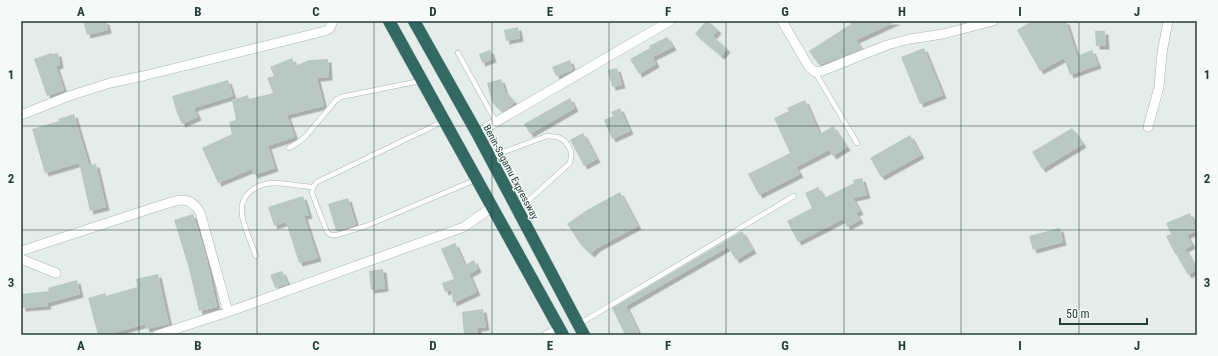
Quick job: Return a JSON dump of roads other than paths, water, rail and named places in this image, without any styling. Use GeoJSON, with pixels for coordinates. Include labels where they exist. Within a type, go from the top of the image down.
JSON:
{"type":"FeatureCollection","features":[{"type":"Feature","properties":{"kind":"highway"},"geometry":{"type":"LineString","coordinates":[[389,21],[561,332]]}},
{"type":"Feature","properties":{"kind":"highway","name":"Benin-Sagamu Expressway"},"geometry":{"type":"LineString","coordinates":[[414,21],[477,133],[584,335]]}},
{"type":"Feature","properties":{"kind":"street"},"geometry":{"type":"LineString","coordinates":[[21,115],[69,96],[110,83],[325,31],[330,28],[333,21]]}},
{"type":"Feature","properties":{"kind":"street"},"geometry":{"type":"LineString","coordinates":[[477,133],[670,21]]}},
{"type":"Feature","properties":{"kind":"street"},"geometry":{"type":"LineString","coordinates":[[782,21],[809,67],[815,72],[822,71],[888,45],[910,39],[943,34],[993,21]]}},
{"type":"Feature","properties":{"kind":"street"},"geometry":{"type":"LineString","coordinates":[[1148,127],[1159,87],[1162,53],[1168,21]]}},
{"type":"Feature","properties":{"kind":"street"},"geometry":{"type":"LineString","coordinates":[[21,251],[184,199],[196,206],[200,212],[228,312]]}},
{"type":"Feature","properties":{"kind":"street"},"geometry":{"type":"LineString","coordinates":[[157,335],[228,312],[464,227],[492,207]]}},
{"type":"Feature","properties":{"kind":"street"},"geometry":{"type":"LineString","coordinates":[[21,259],[56,273]]}},
{"type":"Feature","properties":{"kind":"street"},"geometry":{"type":"LineString","coordinates":[[547,335],[561,332]]}},
{"type":"Feature","properties":{"kind":"lane"},"geometry":{"type":"LineString","coordinates":[[458,53],[496,122]]}},
{"type":"Feature","properties":{"kind":"lane"},"geometry":{"type":"LineString","coordinates":[[815,72],[857,143]]}},
{"type":"Feature","properties":{"kind":"lane"},"geometry":{"type":"LineString","coordinates":[[289,148],[306,136],[336,100],[341,97],[422,81]]}},
{"type":"Feature","properties":{"kind":"lane"},"geometry":{"type":"LineString","coordinates":[[444,121],[317,182],[313,187],[312,194],[327,232],[332,235],[337,235],[366,226],[476,179]]}},
{"type":"Feature","properties":{"kind":"lane"},"geometry":{"type":"LineString","coordinates":[[490,158],[547,136],[558,137],[565,141],[571,151],[572,157],[570,163],[517,210]]}},
{"type":"Feature","properties":{"kind":"lane"},"geometry":{"type":"LineString","coordinates":[[256,256],[242,215],[242,203],[245,195],[254,189],[275,183],[313,187]]}},
{"type":"Feature","properties":{"kind":"lane"},"geometry":{"type":"LineString","coordinates":[[578,324],[794,196]]}}]}
